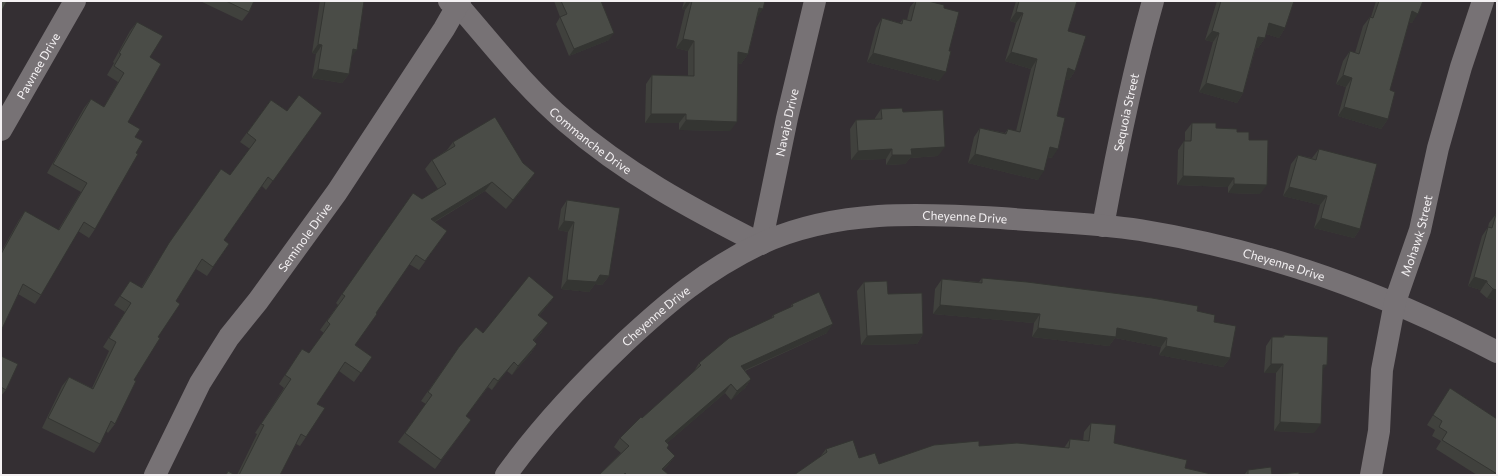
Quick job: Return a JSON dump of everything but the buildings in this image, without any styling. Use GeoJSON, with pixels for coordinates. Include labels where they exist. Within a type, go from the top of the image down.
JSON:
{"type":"FeatureCollection","features":[{"type":"Feature","properties":{"kind":"street","name":"Pawnee Drive"},"geometry":{"type":"LineString","coordinates":[[1,130],[75,1]]}},
{"type":"Feature","properties":{"kind":"street","name":"Navajo Drive"},"geometry":{"type":"LineString","coordinates":[[761,244],[787,118],[815,1]]}},
{"type":"Feature","properties":{"kind":"street","name":"Sequoia Street"},"geometry":{"type":"LineString","coordinates":[[1103,226],[1118,138],[1139,53],[1154,1]]}},
{"type":"Feature","properties":{"kind":"street","name":"Mohawk Street"},"geometry":{"type":"LineString","coordinates":[[1371,475],[1378,431],[1382,370],[1395,302],[1420,230],[1440,140],[1461,66],[1483,1]]}},
{"type":"Feature","properties":{"kind":"street","name":"Commanche Drive"},"geometry":{"type":"LineString","coordinates":[[456,2],[528,86],[565,121],[603,152],[640,178],[688,207],[761,244]]}},
{"type":"Feature","properties":{"kind":"street","name":"Seminole Drive"},"geometry":{"type":"LineString","coordinates":[[155,475],[200,383],[221,350],[337,192],[444,29],[456,2]]}},
{"type":"Feature","properties":{"kind":"street","name":"Cheyenne Drive"},"geometry":{"type":"LineString","coordinates":[[506,475],[566,401],[596,370],[673,298],[715,268],[761,244],[786,234],[830,222],[881,214],[926,213],[1103,226],[1191,239],[1261,256],[1330,277],[1395,302],[1497,352]]}}]}
